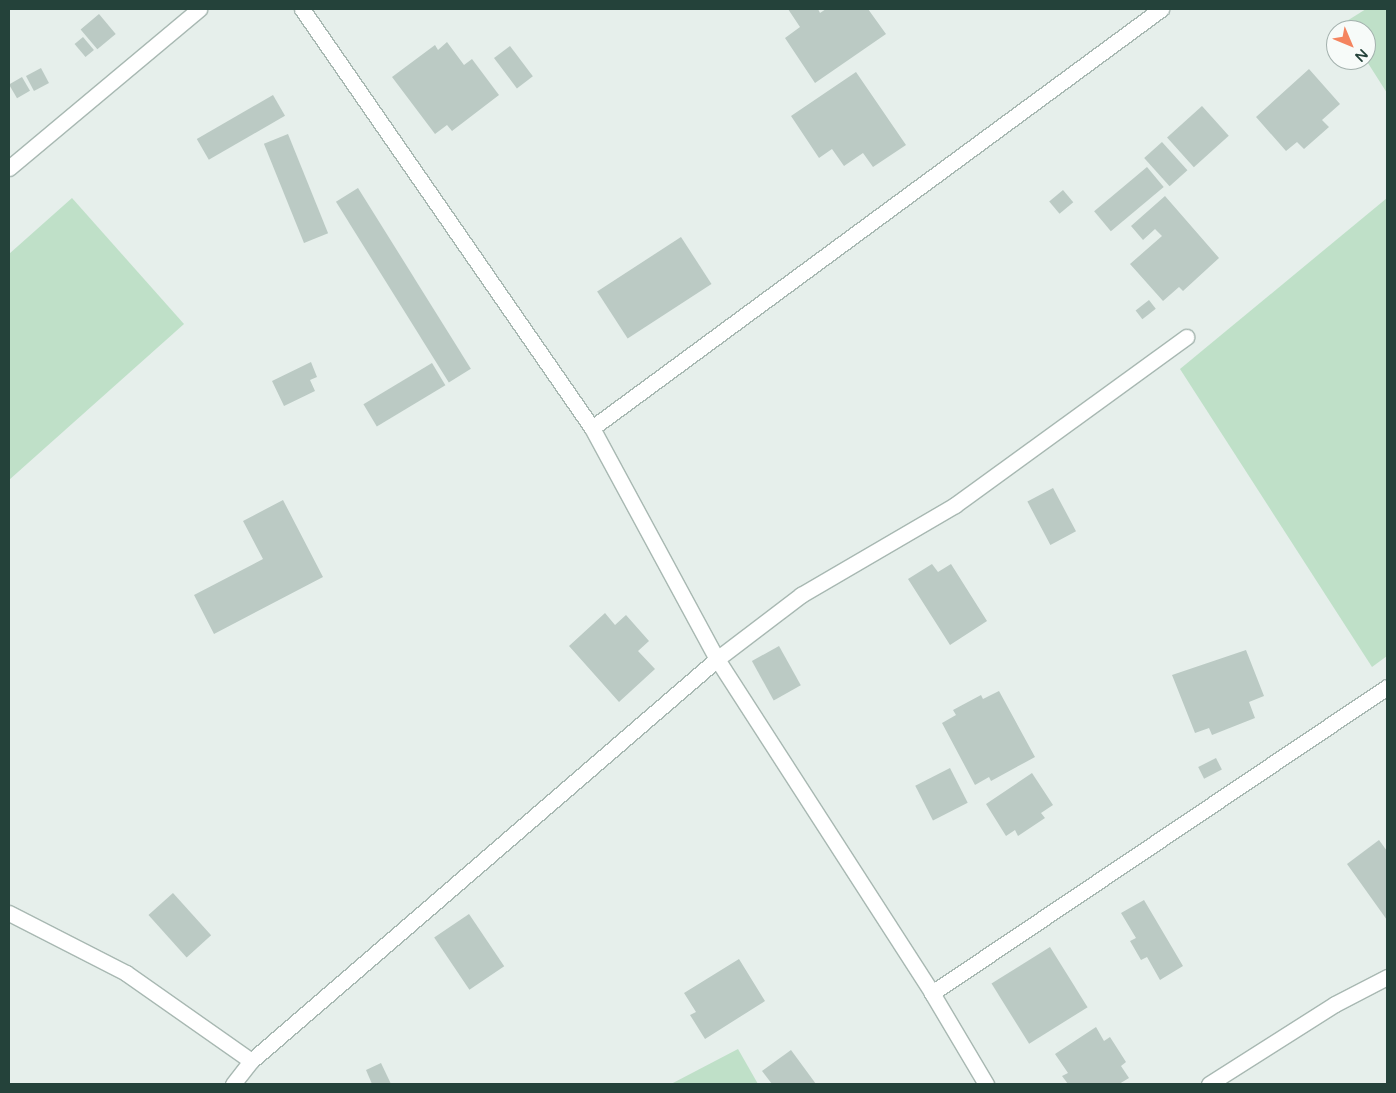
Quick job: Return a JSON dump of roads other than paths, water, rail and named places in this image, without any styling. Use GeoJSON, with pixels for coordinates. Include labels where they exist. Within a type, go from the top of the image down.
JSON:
{"type":"FeatureCollection","features":[{"type":"Feature","properties":{"kind":"street"},"geometry":{"type":"LineString","coordinates":[[9,168],[199,9]]}},
{"type":"Feature","properties":{"kind":"street"},"geometry":{"type":"LineString","coordinates":[[302,9],[592,428],[717,659],[932,993],[986,1084]]}},
{"type":"Feature","properties":{"kind":"street"},"geometry":{"type":"LineString","coordinates":[[592,428],[1161,9]]}},
{"type":"Feature","properties":{"kind":"street"},"geometry":{"type":"LineString","coordinates":[[233,1084],[251,1061],[717,659],[801,594],[955,505],[1186,337]]}},
{"type":"Feature","properties":{"kind":"street"},"geometry":{"type":"LineString","coordinates":[[932,993],[1387,687]]}},
{"type":"Feature","properties":{"kind":"street"},"geometry":{"type":"LineString","coordinates":[[9,913],[126,973],[251,1061]]}},
{"type":"Feature","properties":{"kind":"street"},"geometry":{"type":"LineString","coordinates":[[1208,1084],[1335,1004],[1387,977]]}}]}
